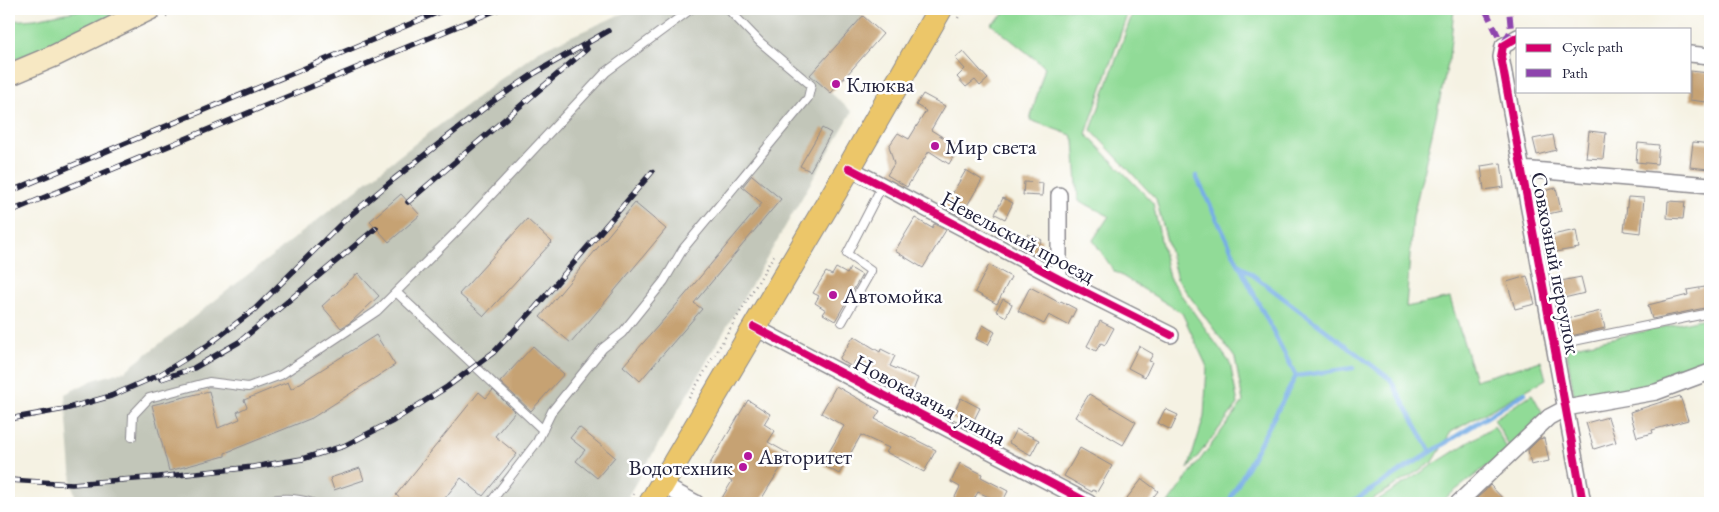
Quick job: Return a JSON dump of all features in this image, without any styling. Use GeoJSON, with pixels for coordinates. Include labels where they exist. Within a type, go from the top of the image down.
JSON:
{"type":"FeatureCollection","features":[{"type":"Feature","properties":{"kind":"main road"},"geometry":{"type":"LineString","coordinates":[[9,75],[54,56],[150,9]]}},
{"type":"Feature","properties":{"kind":"main road"},"geometry":{"type":"LineString","coordinates":[[657,494],[849,168],[940,9]]}},
{"type":"Feature","properties":{"kind":"street","name":"Совхозный переулок"},"geometry":{"type":"LineString","coordinates":[[1516,38],[1503,46],[1501,57],[1583,503]]}},
{"type":"Feature","properties":{"kind":"street"},"geometry":{"type":"LineString","coordinates":[[1692,54],[1710,56]]}},
{"type":"Feature","properties":{"kind":"street","name":"Невельский проезд"},"geometry":{"type":"LineString","coordinates":[[849,168],[1171,336]]}},
{"type":"Feature","properties":{"kind":"street"},"geometry":{"type":"LineString","coordinates":[[1521,169],[1710,185]]}},
{"type":"Feature","properties":{"kind":"street"},"geometry":{"type":"LineString","coordinates":[[1059,195],[1059,279]]}},
{"type":"Feature","properties":{"kind":"street","name":"Новоказачья улица"},"geometry":{"type":"LineString","coordinates":[[754,327],[1090,503]]}},
{"type":"Feature","properties":{"kind":"street"},"geometry":{"type":"LineString","coordinates":[[1458,503],[1549,417],[1566,408],[1656,392],[1710,372]]}},
{"type":"Feature","properties":{"kind":"street"},"geometry":{"type":"LineString","coordinates":[[657,494],[696,503]]}},
{"type":"Feature","properties":{"kind":"lane"},"geometry":{"type":"LineString","coordinates":[[132,437],[133,415],[150,398],[210,382],[248,387],[281,374],[377,311],[464,224],[606,72],[691,9]]}},
{"type":"Feature","properties":{"kind":"lane"},"geometry":{"type":"LineString","coordinates":[[490,503],[537,442],[552,411],[603,348],[622,333],[664,281],[683,249],[808,98],[812,85],[760,42],[728,9]]}},
{"type":"Feature","properties":{"kind":"lane"},"geometry":{"type":"LineString","coordinates":[[842,322],[871,271],[847,254],[882,186]]}},
{"type":"Feature","properties":{"kind":"lane"},"geometry":{"type":"LineString","coordinates":[[396,292],[543,430]]}},
{"type":"Feature","properties":{"kind":"lane"},"geometry":{"type":"LineString","coordinates":[[1554,345],[1710,313]]}},
{"type":"Feature","properties":{"kind":"lane"},"geometry":{"type":"LineString","coordinates":[[256,503],[270,499],[304,500],[312,503]]}},
{"type":"Feature","properties":{"kind":"shaded area"},"geometry":{"type":"Polygon","coordinates":[[[633,9],[855,9],[863,16],[811,75],[852,112],[624,503],[77,503],[72,484],[65,394],[93,380],[125,371],[421,139],[540,50],[633,9]]]}},
{"type":"Feature","properties":{"kind":"green space"},"geometry":{"type":"Polygon","coordinates":[[[86,9],[133,9],[9,62],[9,21],[35,19],[86,9]]]}},
{"type":"Feature","properties":{"kind":"green space"},"geometry":{"type":"Polygon","coordinates":[[[1011,9],[1129,9],[1086,134],[1153,203],[1169,278],[1230,363],[1238,404],[1188,469],[1204,417],[1207,367],[1182,313],[1114,271],[1093,240],[1109,216],[1078,200],[1074,140],[1071,135],[1030,120],[1045,67],[991,24],[1011,9]]]}},
{"type":"Feature","properties":{"kind":"green space"},"geometry":{"type":"Polygon","coordinates":[[[1134,9],[1454,9],[1449,59],[1413,217],[1406,307],[1450,298],[1475,380],[1541,361],[1546,379],[1451,432],[1433,462],[1366,503],[1168,503],[1243,402],[1235,358],[1177,279],[1156,199],[1091,130],[1134,9]]]}},
{"type":"Feature","properties":{"kind":"green space"},"geometry":{"type":"Polygon","coordinates":[[[1710,317],[1710,365],[1655,386],[1575,401],[1566,348],[1710,317]]]}},
{"type":"Feature","properties":{"kind":"green space"},"geometry":{"type":"Polygon","coordinates":[[[1532,394],[1544,415],[1510,448],[1494,419],[1532,394]]]}},
{"type":"Feature","properties":{"kind":"green space"},"geometry":{"type":"Polygon","coordinates":[[[1494,426],[1508,450],[1439,503],[1373,503],[1494,426]]]}},
{"type":"Feature","properties":{"kind":"building"},"geometry":{"type":"Polygon","coordinates":[[[863,16],[883,34],[831,93],[810,75],[863,16]]]}},
{"type":"Feature","properties":{"kind":"building"},"geometry":{"type":"Polygon","coordinates":[[[963,51],[988,79],[980,86],[975,80],[966,87],[957,77],[965,69],[955,58],[963,51]]]}},
{"type":"Feature","properties":{"kind":"building"},"geometry":{"type":"Polygon","coordinates":[[[1692,71],[1709,73],[1706,102],[1690,100],[1692,71]]]}},
{"type":"Feature","properties":{"kind":"building"},"geometry":{"type":"Polygon","coordinates":[[[923,94],[945,106],[931,130],[959,147],[949,164],[929,151],[907,187],[887,175],[894,164],[889,146],[898,133],[909,139],[926,111],[916,105],[923,94]]]}},
{"type":"Feature","properties":{"kind":"building"},"geometry":{"type":"Polygon","coordinates":[[[822,128],[831,133],[810,171],[800,166],[822,128]]]}},
{"type":"Feature","properties":{"kind":"building"},"geometry":{"type":"Polygon","coordinates":[[[1589,131],[1606,133],[1603,159],[1586,158],[1589,131]]]}},
{"type":"Feature","properties":{"kind":"building"},"geometry":{"type":"Polygon","coordinates":[[[1553,135],[1556,150],[1537,155],[1533,139],[1553,135]]]}},
{"type":"Feature","properties":{"kind":"building"},"geometry":{"type":"Polygon","coordinates":[[[1693,142],[1710,144],[1709,169],[1690,167],[1693,142]]]}},
{"type":"Feature","properties":{"kind":"building"},"geometry":{"type":"Polygon","coordinates":[[[1638,143],[1659,145],[1657,164],[1636,162],[1638,143]]]}},
{"type":"Feature","properties":{"kind":"building"},"geometry":{"type":"Polygon","coordinates":[[[1501,163],[1504,187],[1484,190],[1481,166],[1501,163]]]}},
{"type":"Feature","properties":{"kind":"building"},"geometry":{"type":"Polygon","coordinates":[[[966,170],[982,180],[961,216],[944,208],[966,170]]]}},
{"type":"Feature","properties":{"kind":"building"},"geometry":{"type":"Polygon","coordinates":[[[752,175],[781,199],[694,303],[702,309],[640,381],[623,366],[762,203],[742,187],[752,175]]]}},
{"type":"Feature","properties":{"kind":"building"},"geometry":{"type":"Polygon","coordinates":[[[1024,182],[1043,183],[1042,196],[1023,195],[1024,182]]]}},
{"type":"Feature","properties":{"kind":"building"},"geometry":{"type":"Polygon","coordinates":[[[1556,188],[1561,211],[1540,216],[1535,193],[1556,188]]]}},
{"type":"Feature","properties":{"kind":"building"},"geometry":{"type":"Polygon","coordinates":[[[401,194],[420,215],[389,242],[370,221],[401,194]]]}},
{"type":"Feature","properties":{"kind":"building"},"geometry":{"type":"Polygon","coordinates":[[[1628,197],[1644,198],[1641,233],[1624,231],[1628,197]]]}},
{"type":"Feature","properties":{"kind":"building"},"geometry":{"type":"Polygon","coordinates":[[[1003,198],[1013,203],[1005,219],[995,214],[1003,198]]]}},
{"type":"Feature","properties":{"kind":"building"},"geometry":{"type":"Polygon","coordinates":[[[1668,201],[1685,202],[1683,219],[1667,218],[1668,201]]]}},
{"type":"Feature","properties":{"kind":"building"},"geometry":{"type":"Polygon","coordinates":[[[635,203],[666,229],[571,343],[540,317],[635,203]]]}},
{"type":"Feature","properties":{"kind":"building"},"geometry":{"type":"Polygon","coordinates":[[[915,218],[932,228],[934,224],[946,230],[923,268],[895,251],[915,218]]]}},
{"type":"Feature","properties":{"kind":"building"},"geometry":{"type":"Polygon","coordinates":[[[527,219],[552,242],[484,316],[459,294],[527,219]]]}},
{"type":"Feature","properties":{"kind":"building"},"geometry":{"type":"Polygon","coordinates":[[[1576,230],[1579,248],[1555,252],[1552,235],[1576,230]]]}},
{"type":"Feature","properties":{"kind":"building"},"geometry":{"type":"Polygon","coordinates":[[[1028,234],[1042,240],[1034,255],[1021,248],[1028,234]]]}},
{"type":"Feature","properties":{"kind":"building"},"geometry":{"type":"Polygon","coordinates":[[[989,265],[1011,277],[997,304],[975,292],[989,265]]]}},
{"type":"Feature","properties":{"kind":"building","name":"Автомойка"},"geometry":{"type":"Polygon","coordinates":[[[836,268],[847,274],[850,268],[862,275],[835,321],[823,314],[826,310],[815,303],[819,296],[813,293],[826,272],[832,275],[836,268]]]}},
{"type":"Feature","properties":{"kind":"building"},"geometry":{"type":"Polygon","coordinates":[[[358,273],[379,296],[351,322],[341,328],[322,306],[358,273]]]}},
{"type":"Feature","properties":{"kind":"building"},"geometry":{"type":"Polygon","coordinates":[[[1527,276],[1535,304],[1515,309],[1507,282],[1527,276]]]}},
{"type":"Feature","properties":{"kind":"building"},"geometry":{"type":"Polygon","coordinates":[[[1581,277],[1585,293],[1564,298],[1561,281],[1581,277]]]}},
{"type":"Feature","properties":{"kind":"building"},"geometry":{"type":"Polygon","coordinates":[[[1030,287],[1076,309],[1068,325],[1049,315],[1044,324],[1018,311],[1030,287]]]}},
{"type":"Feature","properties":{"kind":"building"},"geometry":{"type":"Polygon","coordinates":[[[1705,287],[1709,307],[1652,319],[1648,305],[1688,295],[1687,290],[1705,287]]]}},
{"type":"Feature","properties":{"kind":"building"},"geometry":{"type":"Polygon","coordinates":[[[1003,299],[1012,304],[1006,317],[996,311],[1003,299]]]}},
{"type":"Feature","properties":{"kind":"building"},"geometry":{"type":"Polygon","coordinates":[[[1601,311],[1605,328],[1571,336],[1567,319],[1601,311]]]}},
{"type":"Feature","properties":{"kind":"building"},"geometry":{"type":"Polygon","coordinates":[[[1100,321],[1114,328],[1105,345],[1101,343],[1096,351],[1087,346],[1100,321]]]}},
{"type":"Feature","properties":{"kind":"building"},"geometry":{"type":"Polygon","coordinates":[[[983,325],[995,332],[988,345],[976,339],[983,325]]]}},
{"type":"Feature","properties":{"kind":"building"},"geometry":{"type":"Polygon","coordinates":[[[376,335],[395,365],[312,418],[225,453],[225,456],[169,471],[152,405],[209,391],[218,428],[240,419],[237,412],[247,407],[244,400],[288,382],[291,389],[376,335]]]}},
{"type":"Feature","properties":{"kind":"building"},"geometry":{"type":"Polygon","coordinates":[[[854,336],[880,352],[881,349],[895,356],[890,366],[918,378],[911,396],[881,383],[884,377],[855,361],[852,367],[839,359],[854,336]]]}},
{"type":"Feature","properties":{"kind":"building"},"geometry":{"type":"Polygon","coordinates":[[[533,346],[564,374],[531,411],[500,382],[533,346]]]}},
{"type":"Feature","properties":{"kind":"building"},"geometry":{"type":"Polygon","coordinates":[[[1139,346],[1153,354],[1149,361],[1152,362],[1145,377],[1128,368],[1139,346]]]}},
{"type":"Feature","properties":{"kind":"building"},"geometry":{"type":"Polygon","coordinates":[[[836,386],[880,411],[875,419],[936,450],[924,472],[886,452],[889,448],[861,435],[839,474],[822,464],[844,426],[821,413],[836,386]]]}},
{"type":"Feature","properties":{"kind":"building"},"geometry":{"type":"Polygon","coordinates":[[[493,390],[515,412],[495,436],[517,454],[483,496],[461,478],[441,503],[406,503],[396,495],[479,392],[486,398],[493,390]]]}},
{"type":"Feature","properties":{"kind":"building"},"geometry":{"type":"Polygon","coordinates":[[[1089,394],[1136,422],[1123,445],[1075,417],[1089,394]]]}},
{"type":"Feature","properties":{"kind":"building"},"geometry":{"type":"Polygon","coordinates":[[[1680,396],[1688,420],[1652,430],[1653,433],[1637,437],[1630,412],[1680,396]]]}},
{"type":"Feature","properties":{"kind":"building"},"geometry":{"type":"Polygon","coordinates":[[[961,398],[980,408],[970,428],[951,418],[961,398]]]}},
{"type":"Feature","properties":{"kind":"building"},"geometry":{"type":"Polygon","coordinates":[[[748,400],[770,414],[764,424],[775,431],[768,442],[789,454],[759,503],[719,503],[732,481],[708,467],[748,400]]]}},
{"type":"Feature","properties":{"kind":"building"},"geometry":{"type":"Polygon","coordinates":[[[1165,409],[1178,415],[1171,430],[1158,423],[1165,409]]]}},
{"type":"Feature","properties":{"kind":"building"},"geometry":{"type":"Polygon","coordinates":[[[1608,417],[1616,442],[1594,449],[1586,423],[1608,417]]]}},
{"type":"Feature","properties":{"kind":"building"},"geometry":{"type":"Polygon","coordinates":[[[579,427],[615,457],[597,478],[576,461],[585,450],[570,438],[579,427]]]}},
{"type":"Feature","properties":{"kind":"building"},"geometry":{"type":"Polygon","coordinates":[[[1016,429],[1039,440],[1031,455],[1009,443],[1016,429]]]}},
{"type":"Feature","properties":{"kind":"building"},"geometry":{"type":"Polygon","coordinates":[[[1544,438],[1549,461],[1531,465],[1528,450],[1539,439],[1544,438]]]}},
{"type":"Feature","properties":{"kind":"building"},"geometry":{"type":"Polygon","coordinates":[[[1080,448],[1112,466],[1097,492],[1093,490],[1092,492],[1064,476],[1080,448]]]}},
{"type":"Feature","properties":{"kind":"building"},"geometry":{"type":"Polygon","coordinates":[[[960,463],[982,474],[981,477],[1008,491],[1002,503],[978,492],[972,503],[952,503],[960,487],[951,482],[960,463]]]}},
{"type":"Feature","properties":{"kind":"building"},"geometry":{"type":"Polygon","coordinates":[[[360,468],[364,480],[334,490],[330,478],[360,468]]]}},
{"type":"Feature","properties":{"kind":"building"},"geometry":{"type":"Polygon","coordinates":[[[1142,479],[1158,491],[1149,503],[1123,503],[1142,479]]]}},
{"type":"Feature","properties":{"kind":"building"},"geometry":{"type":"Polygon","coordinates":[[[1490,485],[1507,503],[1471,503],[1485,491],[1490,485]]]}},
{"type":"Feature","properties":{"kind":"waterway"},"geometry":{"type":"LineString","coordinates":[[1196,176],[1296,376],[1228,503]]}},
{"type":"Feature","properties":{"kind":"waterway"},"geometry":{"type":"LineString","coordinates":[[1241,266],[1390,379],[1431,452]]}},
{"type":"Feature","properties":{"kind":"waterway"},"geometry":{"type":"LineString","coordinates":[[1296,376],[1353,368]]}},
{"type":"Feature","properties":{"kind":"waterway"},"geometry":{"type":"LineString","coordinates":[[1350,503],[1525,393]]}},
{"type":"Feature","properties":{"kind":"railway"},"geometry":{"type":"LineString","coordinates":[[9,192],[446,9]]}},
{"type":"Feature","properties":{"kind":"railway"},"geometry":{"type":"LineString","coordinates":[[9,212],[499,9]]}},
{"type":"Feature","properties":{"kind":"railway"},"geometry":{"type":"LineString","coordinates":[[9,419],[65,409],[111,396],[161,374],[208,345],[255,309],[346,219],[492,102],[535,73],[608,31]]}},
{"type":"Feature","properties":{"kind":"railway"},"geometry":{"type":"LineString","coordinates":[[408,202],[587,49]]}},
{"type":"Feature","properties":{"kind":"railway"},"geometry":{"type":"LineString","coordinates":[[9,480],[72,484],[159,477],[253,467],[302,459],[344,446],[393,421],[447,387],[494,352],[535,308],[652,172]]}},
{"type":"Feature","properties":{"kind":"railway"},"geometry":{"type":"LineString","coordinates":[[161,379],[194,368],[239,342],[376,228]]}},
{"type":"Feature","properties":{"kind":"railway"},"geometry":{"type":"LineString","coordinates":[[9,500],[16,503]]}},
{"type":"Feature","properties":{"kind":"marked path"},"geometry":{"type":"LineString","coordinates":[[1485,9],[1503,46]]}},
{"type":"Feature","properties":{"kind":"marked path"},"geometry":{"type":"LineString","coordinates":[[1504,43],[1511,30],[1509,9]]}},
{"type":"Feature","properties":{"kind":"cycle path"},"geometry":{"type":"LineString","coordinates":[[1516,38],[1503,46],[1501,57],[1583,503]]}},
{"type":"Feature","properties":{"kind":"cycle path"},"geometry":{"type":"LineString","coordinates":[[849,168],[1059,279],[1171,335]]}},
{"type":"Feature","properties":{"kind":"cycle path"},"geometry":{"type":"LineString","coordinates":[[754,327],[1089,503]]}},
{"type":"Feature","properties":{"kind":"place","name":"Клюква"},"geometry":{"type":"Point","coordinates":[836,84]}},
{"type":"Feature","properties":{"kind":"place","name":"Мир света"},"geometry":{"type":"Point","coordinates":[935,146]}},
{"type":"Feature","properties":{"kind":"place","name":"Автомойка"},"geometry":{"type":"Point","coordinates":[833,295]}},
{"type":"Feature","properties":{"kind":"place","name":"Авторитет"},"geometry":{"type":"Point","coordinates":[748,456]}},
{"type":"Feature","properties":{"kind":"place","name":"Водотехник"},"geometry":{"type":"Point","coordinates":[743,467]}}]}
